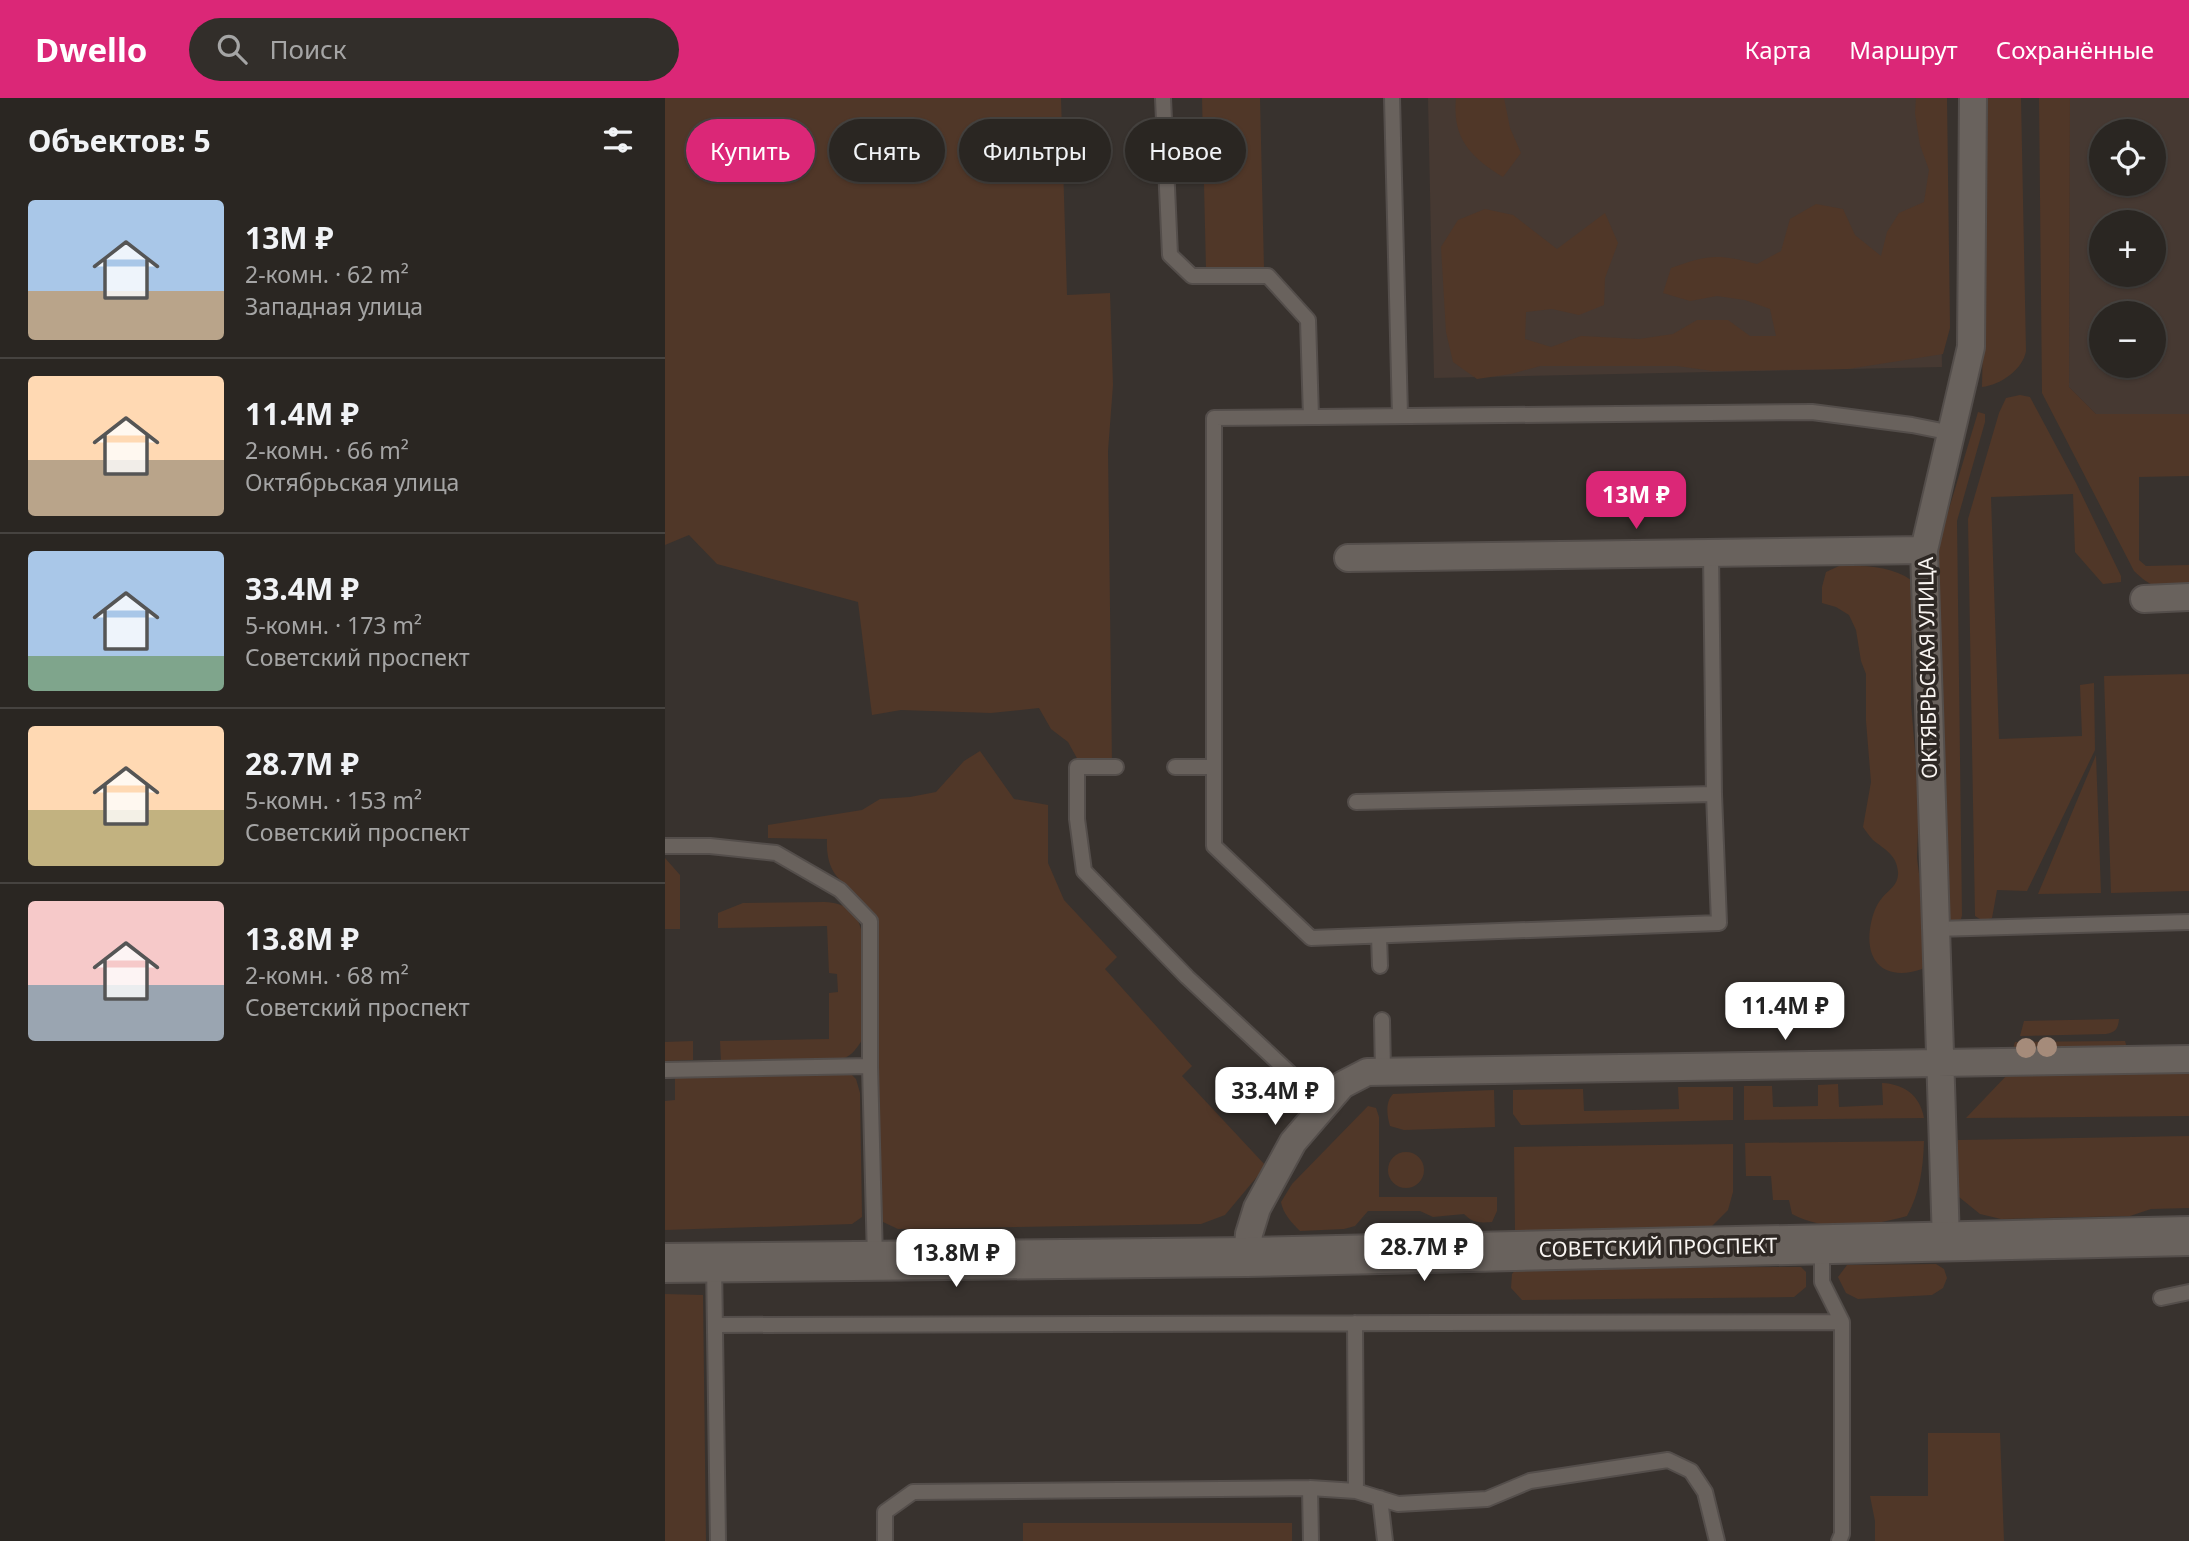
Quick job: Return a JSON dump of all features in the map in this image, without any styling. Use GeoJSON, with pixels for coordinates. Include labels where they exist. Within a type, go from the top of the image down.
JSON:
{"type":"FeatureCollection","features":[{"type":"Feature","properties":{"kind":"main road","name":"СОВЕТСКИЙ ПРОСПЕКТ"},"geometry":{"type":"LineString","coordinates":[[665,1263],[1247,1257],[2189,1236]]}},
{"type":"Feature","properties":{"kind":"street","name":"ОКТЯБРЬСКАЯ УЛИЦА"},"geometry":{"type":"LineString","coordinates":[[1946,1242],[1924,550],[1971,347],[1973,98]]}},
{"type":"Feature","properties":{"kind":"street"},"geometry":{"type":"LineString","coordinates":[[1348,558],[1924,550]]}},
{"type":"Feature","properties":{"kind":"street"},"geometry":{"type":"LineString","coordinates":[[2144,598],[2189,597]]}},
{"type":"Feature","properties":{"kind":"street"},"geometry":{"type":"LineString","coordinates":[[1247,1257],[1249,1234],[1257,1208],[1293,1143],[1342,1085],[1367,1072],[2189,1059]]}},
{"type":"Feature","properties":{"kind":"lane"},"geometry":{"type":"LineString","coordinates":[[1163,98],[1170,255],[1192,276],[1268,276],[1308,320],[1311,417]]}},
{"type":"Feature","properties":{"kind":"lane"},"geometry":{"type":"LineString","coordinates":[[1392,98],[1400,416]]}},
{"type":"Feature","properties":{"kind":"lane"},"geometry":{"type":"LineString","coordinates":[[1711,554],[1714,794],[1719,923],[1311,938],[1214,846],[1214,418],[1812,412],[1952,433]]}},
{"type":"Feature","properties":{"kind":"lane"},"geometry":{"type":"LineString","coordinates":[[1117,767],[1077,767],[1077,819],[1084,871],[1187,977],[1324,1105]]}},
{"type":"Feature","properties":{"kind":"lane"},"geometry":{"type":"LineString","coordinates":[[1175,767],[1214,767]]}},
{"type":"Feature","properties":{"kind":"lane"},"geometry":{"type":"LineString","coordinates":[[1356,802],[1714,794]]}},
{"type":"Feature","properties":{"kind":"lane"},"geometry":{"type":"LineString","coordinates":[[665,846],[710,846],[776,853],[840,890],[870,921],[870,1066],[875,1259]]}},
{"type":"Feature","properties":{"kind":"lane"},"geometry":{"type":"LineString","coordinates":[[1935,929],[2189,922]]}},
{"type":"Feature","properties":{"kind":"lane"},"geometry":{"type":"LineString","coordinates":[[1379,936],[1380,966]]}},
{"type":"Feature","properties":{"kind":"lane"},"geometry":{"type":"LineString","coordinates":[[1382,1020],[1383,1072]]}},
{"type":"Feature","properties":{"kind":"lane"},"geometry":{"type":"LineString","coordinates":[[665,1070],[870,1066]]}},
{"type":"Feature","properties":{"kind":"lane"},"geometry":{"type":"LineString","coordinates":[[1822,1245],[1822,1282],[1842,1322],[1842,1534],[1839,1541]]}},
{"type":"Feature","properties":{"kind":"lane"},"geometry":{"type":"LineString","coordinates":[[713,1262],[718,1541]]}},
{"type":"Feature","properties":{"kind":"lane"},"geometry":{"type":"LineString","coordinates":[[2161,1298],[2189,1292]]}},
{"type":"Feature","properties":{"kind":"lane"},"geometry":{"type":"LineString","coordinates":[[716,1325],[1842,1322]]}},
{"type":"Feature","properties":{"kind":"lane"},"geometry":{"type":"LineString","coordinates":[[1355,1323],[1356,1491]]}},
{"type":"Feature","properties":{"kind":"lane"},"geometry":{"type":"LineString","coordinates":[[885,1541],[885,1511],[912,1492],[1310,1488],[1356,1491],[1398,1504],[1487,1499],[1530,1481],[1668,1460],[1691,1471],[1705,1492],[1717,1541]]}},
{"type":"Feature","properties":{"kind":"lane"},"geometry":{"type":"LineString","coordinates":[[1310,1488],[1311,1541]]}},
{"type":"Feature","properties":{"kind":"lane"},"geometry":{"type":"LineString","coordinates":[[1380,1498],[1385,1541]]}},
{"type":"Feature","properties":{"kind":"shaded area"},"geometry":{"type":"Polygon","coordinates":[[[665,98],[1061,98],[1062,119],[959,119],[959,182],[1064,182],[1067,295],[1110,293],[1113,385],[1108,451],[1112,764],[1078,760],[1068,742],[1051,729],[1039,708],[991,713],[901,710],[872,715],[858,602],[717,564],[689,535],[665,545],[665,98]]]}},
{"type":"Feature","properties":{"kind":"shaded area"},"geometry":{"type":"Polygon","coordinates":[[[1202,98],[1260,98],[1264,268],[1206,270],[1204,182],[1246,182],[1246,119],[1202,119],[1202,98]]]}},
{"type":"Feature","properties":{"kind":"shaded area"},"geometry":{"type":"Polygon","coordinates":[[[1428,98],[1937,98],[1942,367],[1434,378],[1428,98]]]}},
{"type":"Feature","properties":{"kind":"shaded area"},"geometry":{"type":"Polygon","coordinates":[[[1456,98],[1504,98],[1510,128],[1521,153],[1503,177],[1482,162],[1466,145],[1457,125],[1456,98]]]}},
{"type":"Feature","properties":{"kind":"shaded area"},"geometry":{"type":"Polygon","coordinates":[[[1916,98],[1947,98],[1950,328],[1943,354],[1848,369],[1713,371],[1677,366],[1540,366],[1477,379],[1453,362],[1446,332],[1441,247],[1458,220],[1485,209],[1513,215],[1557,249],[1605,213],[1618,243],[1605,278],[1604,305],[1579,315],[1552,309],[1526,312],[1525,339],[1551,347],[1581,336],[1639,339],[1673,334],[1697,320],[1728,320],[1750,336],[1776,336],[1770,309],[1745,300],[1717,296],[1690,301],[1663,293],[1671,268],[1714,257],[1757,264],[1781,251],[1790,219],[1816,204],[1843,209],[1855,235],[1881,256],[1887,232],[1899,213],[1924,202],[1929,170],[1920,145],[1915,113],[1916,98]]]}},
{"type":"Feature","properties":{"kind":"shaded area"},"geometry":{"type":"Polygon","coordinates":[[[1988,98],[2021,98],[2026,351],[2021,364],[2010,375],[1982,387],[1988,98]]]}},
{"type":"Feature","properties":{"kind":"shaded area"},"geometry":{"type":"Polygon","coordinates":[[[2039,98],[2070,98],[2069,387],[2096,414],[2189,414],[2189,476],[2139,477],[2139,560],[2146,566],[2189,565],[2189,589],[2159,588],[2134,571],[2042,393],[2039,98]]]}},
{"type":"Feature","properties":{"kind":"shaded area"},"geometry":{"type":"Polygon","coordinates":[[[2070,98],[2189,98],[2189,414],[2096,414],[2069,387],[2070,98]]]}},
{"type":"Feature","properties":{"kind":"shaded area"},"geometry":{"type":"Polygon","coordinates":[[[2020,395],[2030,397],[2076,483],[2121,576],[2121,582],[2103,584],[2075,552],[2073,494],[1991,497],[1999,739],[2082,736],[2080,685],[2094,683],[2095,750],[2027,891],[1997,890],[1992,918],[1983,921],[1975,916],[1968,519],[1999,413],[2006,398],[2020,395]]]}},
{"type":"Feature","properties":{"kind":"shaded area"},"geometry":{"type":"Polygon","coordinates":[[[1978,412],[1985,414],[1985,422],[1957,521],[1962,915],[1961,919],[1953,922],[1946,914],[1937,549],[1978,412]]]}},
{"type":"Feature","properties":{"kind":"shaded area"},"geometry":{"type":"Polygon","coordinates":[[[1839,566],[1867,566],[1903,575],[1911,580],[1914,596],[1911,704],[1919,797],[1917,858],[1929,952],[1922,969],[1909,972],[1897,973],[1880,966],[1870,948],[1869,937],[1874,913],[1880,901],[1895,884],[1898,872],[1893,857],[1873,840],[1863,827],[1871,782],[1866,721],[1866,674],[1856,630],[1849,615],[1822,603],[1826,572],[1839,566]]]}},
{"type":"Feature","properties":{"kind":"shaded area"},"geometry":{"type":"Polygon","coordinates":[[[2189,674],[2189,891],[2111,893],[2104,676],[2189,674]]]}},
{"type":"Feature","properties":{"kind":"shaded area"},"geometry":{"type":"Polygon","coordinates":[[[980,751],[1014,799],[1048,805],[1048,863],[1064,900],[1117,957],[1105,969],[1192,1066],[1182,1076],[1266,1166],[1225,1215],[1201,1224],[898,1229],[883,1222],[879,1208],[877,934],[874,920],[864,903],[835,874],[828,854],[827,839],[768,838],[768,825],[862,810],[880,799],[936,792],[964,761],[980,751]]]}},
{"type":"Feature","properties":{"kind":"shaded area"},"geometry":{"type":"Polygon","coordinates":[[[2096,755],[2101,893],[2038,894],[2096,755]]]}},
{"type":"Feature","properties":{"kind":"shaded area"},"geometry":{"type":"Polygon","coordinates":[[[665,858],[680,875],[680,929],[665,929],[665,858]]]}},
{"type":"Feature","properties":{"kind":"shaded area"},"geometry":{"type":"Polygon","coordinates":[[[743,903],[838,904],[852,912],[861,929],[862,1040],[849,1055],[838,1060],[721,1061],[720,1041],[829,1039],[829,993],[838,992],[837,974],[829,973],[827,926],[718,928],[718,913],[743,903]]]}},
{"type":"Feature","properties":{"kind":"shaded area"},"geometry":{"type":"Polygon","coordinates":[[[2119,1019],[2116,1029],[2106,1034],[2020,1036],[2024,1021],[2119,1019]]]}},
{"type":"Feature","properties":{"kind":"shaded area"},"geometry":{"type":"Polygon","coordinates":[[[693,1041],[693,1060],[665,1061],[665,1042],[693,1041]]]}},
{"type":"Feature","properties":{"kind":"shaded area"},"geometry":{"type":"Polygon","coordinates":[[[2125,1041],[2127,1048],[2013,1049],[2015,1042],[2125,1041]]]}},
{"type":"Feature","properties":{"kind":"shaded area"},"geometry":{"type":"Polygon","coordinates":[[[849,1072],[856,1079],[860,1093],[862,1217],[852,1224],[665,1230],[665,1101],[675,1100],[675,1076],[849,1072]]]}},
{"type":"Feature","properties":{"kind":"shaded area"},"geometry":{"type":"Polygon","coordinates":[[[2189,1072],[2189,1116],[1966,1118],[2008,1074],[2189,1072]]]}},
{"type":"Feature","properties":{"kind":"shaded area"},"geometry":{"type":"Polygon","coordinates":[[[1882,1083],[1910,1092],[1919,1103],[1924,1118],[1744,1120],[1744,1086],[1772,1086],[1773,1107],[1818,1106],[1818,1085],[1838,1084],[1839,1107],[1883,1105],[1882,1083]]]}},
{"type":"Feature","properties":{"kind":"shaded area"},"geometry":{"type":"Polygon","coordinates":[[[1678,1087],[1733,1087],[1733,1120],[1521,1125],[1513,1114],[1513,1090],[1583,1089],[1584,1111],[1679,1109],[1678,1087]]]}},
{"type":"Feature","properties":{"kind":"shaded area"},"geometry":{"type":"Polygon","coordinates":[[[1494,1090],[1495,1127],[1404,1130],[1390,1126],[1388,1105],[1393,1094],[1494,1090]]]}},
{"type":"Feature","properties":{"kind":"shaded area"},"geometry":{"type":"Polygon","coordinates":[[[1368,1106],[1376,1108],[1379,1117],[1379,1197],[1497,1197],[1497,1211],[1492,1222],[1476,1222],[1464,1214],[1433,1217],[1420,1211],[1368,1211],[1355,1226],[1300,1231],[1286,1214],[1281,1202],[1292,1184],[1368,1106]]]}},
{"type":"Feature","properties":{"kind":"shaded area"},"geometry":{"type":"Polygon","coordinates":[[[2189,1136],[2189,1208],[2151,1209],[2130,1216],[2001,1219],[1980,1214],[1959,1197],[1954,1158],[1958,1140],[2189,1136]]]}},
{"type":"Feature","properties":{"kind":"shaded area"},"geometry":{"type":"Polygon","coordinates":[[[1924,1141],[1920,1180],[1907,1216],[1879,1223],[1834,1226],[1806,1220],[1792,1214],[1789,1200],[1773,1200],[1771,1176],[1746,1176],[1745,1143],[1924,1141]]]}},
{"type":"Feature","properties":{"kind":"shaded area"},"geometry":{"type":"Polygon","coordinates":[[[1733,1144],[1733,1192],[1728,1210],[1711,1227],[1515,1231],[1514,1147],[1733,1144]]]}},
{"type":"Feature","properties":{"kind":"shaded area"},"geometry":{"type":"Polygon","coordinates":[[[1406,1152],[1419,1157],[1424,1170],[1419,1183],[1406,1188],[1393,1183],[1388,1170],[1393,1157],[1406,1152]]]}},
{"type":"Feature","properties":{"kind":"shaded area"},"geometry":{"type":"Polygon","coordinates":[[[1936,1264],[1944,1269],[1947,1278],[1943,1288],[1932,1295],[1858,1299],[1846,1293],[1838,1277],[1847,1265],[1936,1264]]]}},
{"type":"Feature","properties":{"kind":"shaded area"},"geometry":{"type":"Polygon","coordinates":[[[1801,1267],[1806,1272],[1806,1287],[1794,1297],[1522,1300],[1511,1288],[1512,1274],[1517,1268],[1801,1267]]]}},
{"type":"Feature","properties":{"kind":"shaded area"},"geometry":{"type":"Polygon","coordinates":[[[665,1294],[703,1295],[706,1541],[665,1541],[665,1294]]]}},
{"type":"Feature","properties":{"kind":"shaded area"},"geometry":{"type":"Polygon","coordinates":[[[1928,1433],[2000,1433],[2004,1541],[1875,1541],[1875,1521],[1870,1496],[1928,1496],[1928,1433]]]}},
{"type":"Feature","properties":{"kind":"shaded area"},"geometry":{"type":"Polygon","coordinates":[[[1023,1523],[1292,1523],[1292,1541],[1023,1541],[1023,1523]]]}}]}
